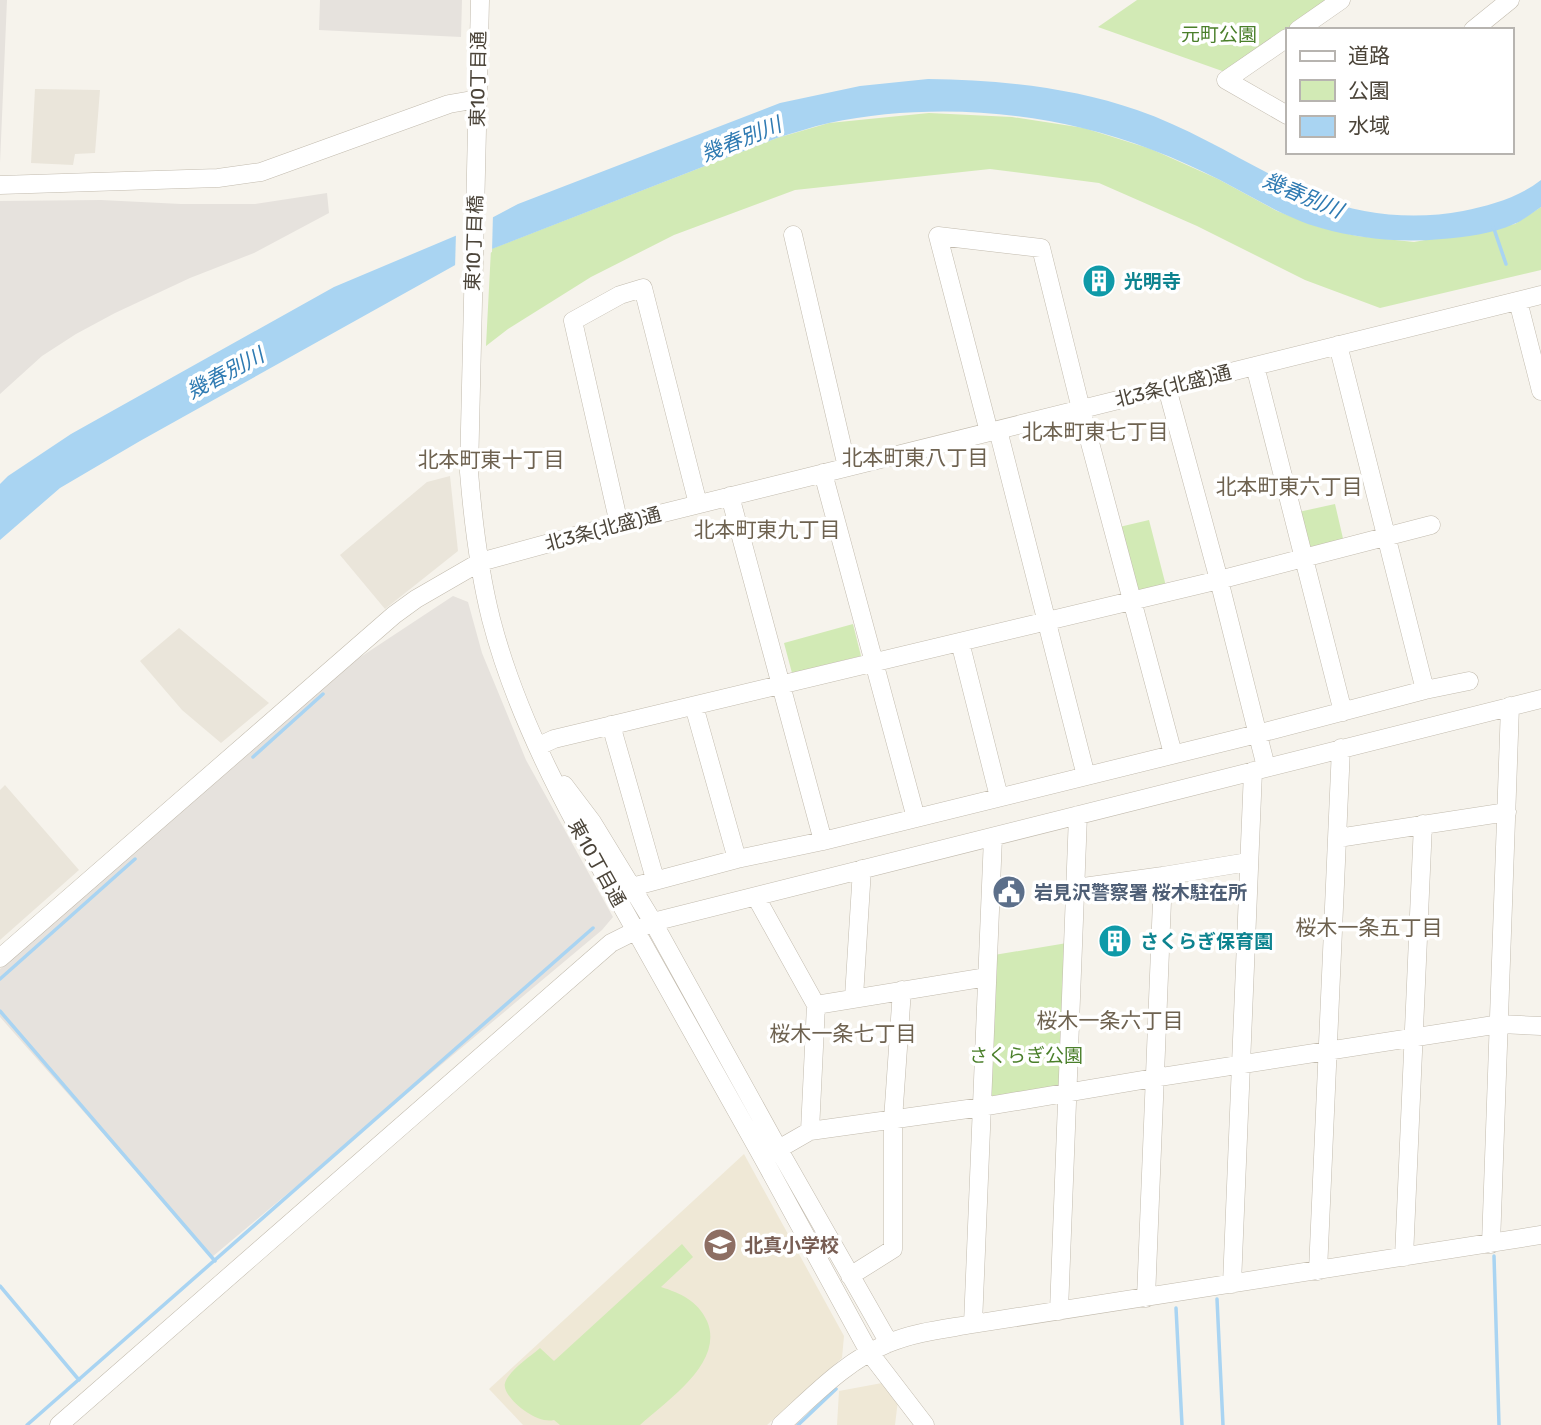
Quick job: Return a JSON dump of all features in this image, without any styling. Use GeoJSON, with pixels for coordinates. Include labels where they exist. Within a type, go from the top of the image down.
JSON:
{"type":"FeatureCollection","features":[{"type":"Feature","properties":{"kind":"street","name":"東10丁目通"},"geometry":{"type":"LineString","coordinates":[[477,157],[480,0]]}},
{"type":"Feature","properties":{"kind":"street"},"geometry":{"type":"LineString","coordinates":[[1301,28],[1341,0]]}},
{"type":"Feature","properties":{"kind":"street"},"geometry":{"type":"LineString","coordinates":[[1476,28],[1510,0]]}},
{"type":"Feature","properties":{"kind":"street"},"geometry":{"type":"LineString","coordinates":[[1286,38],[1226,80],[1286,114]]}},
{"type":"Feature","properties":{"kind":"street"},"geometry":{"type":"LineString","coordinates":[[0,185],[218,178],[261,172],[449,104],[478,99]]}},
{"type":"Feature","properties":{"kind":"street","name":"東10丁目橋"},"geometry":{"type":"LineString","coordinates":[[472,329],[477,157]]}},
{"type":"Feature","properties":{"kind":"street"},"geometry":{"type":"LineString","coordinates":[[793,235],[847,467]]}},
{"type":"Feature","properties":{"kind":"street"},"geometry":{"type":"LineString","coordinates":[[1086,776],[1047,621],[938,236],[1041,248],[1173,754]]}},
{"type":"Feature","properties":{"kind":"street"},"geometry":{"type":"LineString","coordinates":[[619,524],[573,321],[620,295],[643,288],[698,504]]}},
{"type":"Feature","properties":{"kind":"street","name":"北3条(北盛)通"},"geometry":{"type":"LineString","coordinates":[[0,958],[370,634],[416,599],[480,562],[698,504],[1541,295]]}},
{"type":"Feature","properties":{"kind":"street"},"geometry":{"type":"LineString","coordinates":[[1518,301],[1541,391]]}},
{"type":"Feature","properties":{"kind":"street","name":"東10丁目通"},"geometry":{"type":"LineString","coordinates":[[472,329],[469,471],[473,520],[497,641],[521,706],[562,799],[635,930],[771,1154],[869,1352],[925,1425]]}},
{"type":"Feature","properties":{"kind":"street"},"geometry":{"type":"LineString","coordinates":[[1338,345],[1425,690]]}},
{"type":"Feature","properties":{"kind":"street"},"geometry":{"type":"LineString","coordinates":[[1255,366],[1343,712]]}},
{"type":"Feature","properties":{"kind":"street"},"geometry":{"type":"LineString","coordinates":[[1167,388],[1257,734],[1259,769],[1248,862],[1232,1284]]}},
{"type":"Feature","properties":{"kind":"street"},"geometry":{"type":"LineString","coordinates":[[822,473],[916,818]]}},
{"type":"Feature","properties":{"kind":"street"},"geometry":{"type":"LineString","coordinates":[[730,496],[823,841]]}},
{"type":"Feature","properties":{"kind":"street"},"geometry":{"type":"LineString","coordinates":[[539,746],[554,739],[1219,580],[1431,525]]}},
{"type":"Feature","properties":{"kind":"street"},"geometry":{"type":"LineString","coordinates":[[960,642],[999,797]]}},
{"type":"Feature","properties":{"kind":"street"},"geometry":{"type":"LineString","coordinates":[[632,887],[655,879],[823,841],[1469,681]]}},
{"type":"Feature","properties":{"kind":"street"},"geometry":{"type":"LineString","coordinates":[[59,1425],[611,943],[635,930],[653,922],[1541,699]]}},
{"type":"Feature","properties":{"kind":"street"},"geometry":{"type":"LineString","coordinates":[[694,706],[737,859]]}},
{"type":"Feature","properties":{"kind":"street"},"geometry":{"type":"LineString","coordinates":[[1491,1244],[1510,706]]}},
{"type":"Feature","properties":{"kind":"street"},"geometry":{"type":"LineString","coordinates":[[611,725],[655,879]]}},
{"type":"Feature","properties":{"kind":"street"},"geometry":{"type":"LineString","coordinates":[[1318,1271],[1341,748]]}},
{"type":"Feature","properties":{"kind":"street"},"geometry":{"type":"LineString","coordinates":[[546,763],[592,822],[653,922],[771,1154],[850,1276],[889,1343]]}},
{"type":"Feature","properties":{"kind":"street"},"geometry":{"type":"LineString","coordinates":[[1338,838],[1507,812]]}},
{"type":"Feature","properties":{"kind":"street"},"geometry":{"type":"LineString","coordinates":[[1059,1311],[1078,815]]}},
{"type":"Feature","properties":{"kind":"street"},"geometry":{"type":"LineString","coordinates":[[1404,1257],[1423,824]]}},
{"type":"Feature","properties":{"kind":"street"},"geometry":{"type":"LineString","coordinates":[[973,1324],[993,837]]}},
{"type":"Feature","properties":{"kind":"street"},"geometry":{"type":"LineString","coordinates":[[1076,888],[1248,862]]}},
{"type":"Feature","properties":{"kind":"street"},"geometry":{"type":"LineString","coordinates":[[854,998],[862,869]]}},
{"type":"Feature","properties":{"kind":"street"},"geometry":{"type":"LineString","coordinates":[[1146,1298],[1163,876]]}},
{"type":"Feature","properties":{"kind":"street"},"geometry":{"type":"LineString","coordinates":[[756,897],[816,1005],[810,1131]]}},
{"type":"Feature","properties":{"kind":"street"},"geometry":{"type":"LineString","coordinates":[[816,1005],[987,977]]}},
{"type":"Feature","properties":{"kind":"street"},"geometry":{"type":"LineString","coordinates":[[850,1276],[893,1249],[893,1119],[902,990]]}},
{"type":"Feature","properties":{"kind":"street"},"geometry":{"type":"LineString","coordinates":[[771,1154],[810,1131],[982,1107],[1500,1024],[1541,1026]]}},
{"type":"Feature","properties":{"kind":"street"},"geometry":{"type":"LineString","coordinates":[[781,1425],[837,1375],[869,1352],[909,1336],[1541,1236]]}},
{"type":"Feature","properties":{"kind":"shaded area"},"geometry":{"type":"Polygon","coordinates":[[[0,0],[7,0],[0,163],[0,0]]]}},
{"type":"Feature","properties":{"kind":"shaded area"},"geometry":{"type":"Polygon","coordinates":[[[320,0],[462,0],[461,37],[319,30],[320,0]]]}},
{"type":"Feature","properties":{"kind":"shaded area"},"geometry":{"type":"Polygon","coordinates":[[[35,89],[100,90],[95,153],[75,154],[73,165],[31,163],[35,89]]]}},
{"type":"Feature","properties":{"kind":"shaded area"},"geometry":{"type":"Polygon","coordinates":[[[327,193],[329,213],[254,253],[190,278],[76,334],[42,356],[0,394],[0,201],[101,200],[255,204],[327,193]]]}},
{"type":"Feature","properties":{"kind":"shaded area"},"geometry":{"type":"Polygon","coordinates":[[[450,476],[458,551],[385,609],[340,555],[427,482],[450,476]]]}},
{"type":"Feature","properties":{"kind":"shaded area"},"geometry":{"type":"Polygon","coordinates":[[[453,596],[468,602],[482,653],[526,760],[613,917],[602,930],[212,1257],[0,1017],[0,969],[356,660],[453,596]]]}},
{"type":"Feature","properties":{"kind":"shaded area"},"geometry":{"type":"Polygon","coordinates":[[[179,628],[269,703],[221,743],[182,710],[140,661],[179,628]]]}},
{"type":"Feature","properties":{"kind":"shaded area"},"geometry":{"type":"Polygon","coordinates":[[[5,785],[79,870],[0,940],[0,790],[5,785]]]}},
{"type":"Feature","properties":{"kind":"shaded area","name":"北真小学校"},"geometry":{"type":"Polygon","coordinates":[[[744,1154],[844,1336],[842,1358],[767,1425],[523,1425],[489,1389],[744,1154]]]}},
{"type":"Feature","properties":{"kind":"shaded area"},"geometry":{"type":"Polygon","coordinates":[[[882,1383],[898,1400],[895,1425],[837,1425],[839,1391],[882,1383]]]}},
{"type":"Feature","properties":{"kind":"green space","name":"元町公園"},"geometry":{"type":"Polygon","coordinates":[[[1137,0],[1328,0],[1225,72],[1098,27],[1137,0]]]}},
{"type":"Feature","properties":{"kind":"green space"},"geometry":{"type":"Polygon","coordinates":[[[929,113],[1012,117],[1084,128],[1151,149],[1218,179],[1277,211],[1319,227],[1357,236],[1414,242],[1515,224],[1541,207],[1541,270],[1380,308],[1305,280],[1197,226],[1099,183],[990,169],[795,190],[674,235],[591,277],[508,329],[486,346],[491,249],[777,138],[829,123],[929,113]]]}},
{"type":"Feature","properties":{"kind":"green space"},"geometry":{"type":"Polygon","coordinates":[[[1335,504],[1345,547],[1304,556],[1294,513],[1335,504]]]}},
{"type":"Feature","properties":{"kind":"green space"},"geometry":{"type":"Polygon","coordinates":[[[1149,520],[1167,590],[1133,599],[1115,528],[1149,520]]]}},
{"type":"Feature","properties":{"kind":"green space"},"geometry":{"type":"Polygon","coordinates":[[[853,624],[861,656],[792,673],[784,643],[853,624]]]}},
{"type":"Feature","properties":{"kind":"green space","name":"さくらぎ公園"},"geometry":{"type":"Polygon","coordinates":[[[1073,942],[1067,1093],[982,1107],[988,956],[1073,942]]]}},
{"type":"Feature","properties":{"kind":"green space"},"geometry":{"type":"Polygon","coordinates":[[[682,1244],[693,1257],[661,1287],[682,1295],[699,1308],[707,1321],[710,1337],[708,1352],[701,1366],[677,1393],[640,1425],[560,1425],[554,1420],[530,1414],[514,1402],[505,1389],[505,1383],[515,1369],[540,1348],[554,1361],[682,1244]]]}},
{"type":"Feature","properties":{"kind":"water","name":"幾春別川"},"geometry":{"type":"Polygon","coordinates":[[[928,79],[1034,86],[1112,102],[1161,119],[1318,197],[1371,212],[1408,216],[1473,209],[1523,192],[1541,180],[1541,207],[1514,224],[1479,234],[1427,240],[1366,237],[1321,228],[1295,219],[1204,172],[1153,150],[1100,132],[1051,121],[988,113],[923,112],[829,123],[777,138],[466,259],[60,488],[0,540],[0,484],[8,476],[71,434],[334,287],[467,231],[518,204],[780,103],[860,86],[928,79]]]}},
{"type":"Feature","properties":{"kind":"pier"},"geometry":{"type":"Polygon","coordinates":[[[493,213],[492,252],[455,269],[456,232],[493,213]]]}},
{"type":"Feature","properties":{"kind":"waterway"},"geometry":{"type":"LineString","coordinates":[[1493,226],[1506,264]]}},
{"type":"Feature","properties":{"kind":"waterway"},"geometry":{"type":"LineString","coordinates":[[253,757],[323,694]]}},
{"type":"Feature","properties":{"kind":"waterway"},"geometry":{"type":"LineString","coordinates":[[0,979],[135,859]]}},
{"type":"Feature","properties":{"kind":"waterway"},"geometry":{"type":"LineString","coordinates":[[27,1425],[593,928]]}},
{"type":"Feature","properties":{"kind":"waterway"},"geometry":{"type":"LineString","coordinates":[[0,1011],[215,1261]]}},
{"type":"Feature","properties":{"kind":"waterway"},"geometry":{"type":"LineString","coordinates":[[1494,1256],[1499,1425]]}},
{"type":"Feature","properties":{"kind":"waterway"},"geometry":{"type":"LineString","coordinates":[[0,1286],[79,1380]]}},
{"type":"Feature","properties":{"kind":"waterway"},"geometry":{"type":"LineString","coordinates":[[1217,1299],[1223,1425]]}},
{"type":"Feature","properties":{"kind":"waterway"},"geometry":{"type":"LineString","coordinates":[[1176,1308],[1182,1425]]}},
{"type":"Feature","properties":{"kind":"waterway"},"geometry":{"type":"LineString","coordinates":[[798,1425],[836,1389]]}},
{"type":"Feature","properties":{"kind":"place","name":"光明寺"},"geometry":{"type":"Point","coordinates":[1099,281]}},
{"type":"Feature","properties":{"kind":"place","name":"岩見沢警察署 桜木駐在所"},"geometry":{"type":"Point","coordinates":[1009,892]}},
{"type":"Feature","properties":{"kind":"place","name":"さくらぎ保育園"},"geometry":{"type":"Point","coordinates":[1115,941]}},
{"type":"Feature","properties":{"kind":"place","name":"北真小学校"},"geometry":{"type":"Point","coordinates":[720,1245]}},
{"type":"Feature","properties":{"kind":"district","name":"北本町東七丁目"},"geometry":{"type":"Point","coordinates":[1095,431]}},
{"type":"Feature","properties":{"kind":"district","name":"北本町東八丁目"},"geometry":{"type":"Point","coordinates":[915,457]}},
{"type":"Feature","properties":{"kind":"district","name":"北本町東十丁目"},"geometry":{"type":"Point","coordinates":[491,459]}},
{"type":"Feature","properties":{"kind":"district","name":"北本町東六丁目"},"geometry":{"type":"Point","coordinates":[1289,486]}},
{"type":"Feature","properties":{"kind":"district","name":"北本町東九丁目"},"geometry":{"type":"Point","coordinates":[767,529]}},
{"type":"Feature","properties":{"kind":"district","name":"桜木一条五丁目"},"geometry":{"type":"Point","coordinates":[1369,927]}},
{"type":"Feature","properties":{"kind":"district","name":"桜木一条六丁目"},"geometry":{"type":"Point","coordinates":[1110,1020]}},
{"type":"Feature","properties":{"kind":"district","name":"桜木一条七丁目"},"geometry":{"type":"Point","coordinates":[843,1033]}}]}
